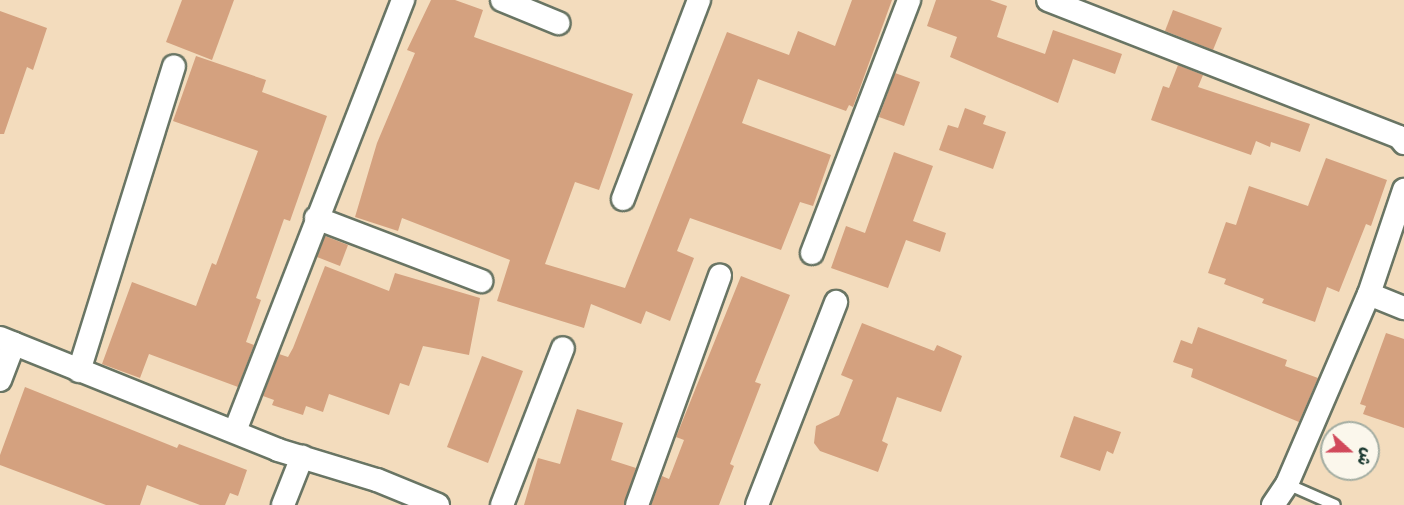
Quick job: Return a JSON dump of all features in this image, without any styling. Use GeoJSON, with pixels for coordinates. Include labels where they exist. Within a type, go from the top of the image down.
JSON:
{"type":"FeatureCollection","features":[{"type":"Feature","properties":{"kind":"street"},"geometry":{"type":"LineString","coordinates":[[235,431],[316,218],[403,0]]}},
{"type":"Feature","properties":{"kind":"street"},"geometry":{"type":"LineString","coordinates":[[502,0],[558,23]]}},
{"type":"Feature","properties":{"kind":"street"},"geometry":{"type":"LineString","coordinates":[[623,199],[699,0]]}},
{"type":"Feature","properties":{"kind":"street"},"geometry":{"type":"LineString","coordinates":[[812,253],[909,0]]}},
{"type":"Feature","properties":{"kind":"street"},"geometry":{"type":"LineString","coordinates":[[1048,0],[1399,138],[1404,143]]}},
{"type":"Feature","properties":{"kind":"street"},"geometry":{"type":"LineString","coordinates":[[79,371],[174,66]]}},
{"type":"Feature","properties":{"kind":"street"},"geometry":{"type":"LineString","coordinates":[[1273,505],[1287,484],[1369,294],[1404,190]]}},
{"type":"Feature","properties":{"kind":"street"},"geometry":{"type":"LineString","coordinates":[[316,218],[481,281]]}},
{"type":"Feature","properties":{"kind":"street"},"geometry":{"type":"LineString","coordinates":[[637,505],[720,276]]}},
{"type":"Feature","properties":{"kind":"street"},"geometry":{"type":"LineString","coordinates":[[1369,294],[1404,308]]}},
{"type":"Feature","properties":{"kind":"street"},"geometry":{"type":"LineString","coordinates":[[757,505],[836,302]]}},
{"type":"Feature","properties":{"kind":"street"},"geometry":{"type":"LineString","coordinates":[[0,380],[7,341],[302,457],[377,480],[438,505]]}},
{"type":"Feature","properties":{"kind":"street"},"geometry":{"type":"LineString","coordinates":[[502,505],[563,348]]}},
{"type":"Feature","properties":{"kind":"street"},"geometry":{"type":"LineString","coordinates":[[284,505],[302,457]]}},
{"type":"Feature","properties":{"kind":"lane"},"geometry":{"type":"LineString","coordinates":[[1287,484],[1335,505]]}},
{"type":"Feature","properties":{"kind":"building"},"geometry":{"type":"Polygon","coordinates":[[[182,0],[234,0],[212,60],[166,42],[182,0]]]}},
{"type":"Feature","properties":{"kind":"building"},"geometry":{"type":"Polygon","coordinates":[[[431,0],[455,0],[483,10],[474,37],[633,94],[599,190],[575,182],[545,264],[625,288],[727,32],[789,55],[798,31],[835,46],[852,0],[892,0],[853,107],[849,105],[846,111],[758,79],[742,123],[831,155],[813,206],[800,202],[781,250],[690,218],[677,251],[694,258],[670,321],[646,311],[641,324],[591,304],[584,328],[497,301],[510,260],[402,218],[398,231],[355,217],[377,143],[415,53],[407,50],[431,0]]]}},
{"type":"Feature","properties":{"kind":"building"},"geometry":{"type":"Polygon","coordinates":[[[936,0],[990,0],[1007,6],[997,37],[1045,54],[1053,30],[1122,54],[1115,74],[1073,59],[1058,103],[950,57],[957,37],[927,26],[936,0]]]}},
{"type":"Feature","properties":{"kind":"building"},"geometry":{"type":"Polygon","coordinates":[[[1173,10],[1222,28],[1213,50],[1165,31],[1173,10]]]}},
{"type":"Feature","properties":{"kind":"building"},"geometry":{"type":"Polygon","coordinates":[[[0,11],[47,28],[33,70],[27,67],[4,134],[0,134],[0,11]]]}},
{"type":"Feature","properties":{"kind":"building"},"geometry":{"type":"Polygon","coordinates":[[[196,56],[266,80],[262,92],[327,116],[290,221],[284,219],[256,298],[261,300],[246,342],[254,345],[238,387],[149,354],[140,378],[102,364],[132,282],[196,306],[212,263],[216,265],[258,151],[173,121],[196,56]]]}},
{"type":"Feature","properties":{"kind":"building"},"geometry":{"type":"Polygon","coordinates":[[[1178,65],[1203,75],[1198,87],[1310,124],[1300,152],[1271,142],[1270,147],[1256,141],[1251,155],[1151,120],[1163,86],[1169,88],[1178,65]]]}},
{"type":"Feature","properties":{"kind":"building"},"geometry":{"type":"Polygon","coordinates":[[[895,73],[920,82],[904,126],[879,117],[895,73]]]}},
{"type":"Feature","properties":{"kind":"building"},"geometry":{"type":"Polygon","coordinates":[[[965,108],[986,116],[983,124],[1006,132],[993,169],[939,150],[948,125],[958,128],[965,108]]]}},
{"type":"Feature","properties":{"kind":"building"},"geometry":{"type":"Polygon","coordinates":[[[894,152],[933,166],[913,221],[946,233],[940,252],[906,240],[888,288],[831,268],[846,226],[865,233],[894,152]]]}},
{"type":"Feature","properties":{"kind":"building"},"geometry":{"type":"Polygon","coordinates":[[[1326,158],[1387,180],[1371,226],[1366,224],[1339,292],[1327,287],[1315,322],[1262,303],[1264,299],[1224,284],[1226,279],[1208,273],[1226,222],[1236,225],[1249,186],[1308,206],[1326,158]]]}},
{"type":"Feature","properties":{"kind":"building"},"geometry":{"type":"Polygon","coordinates":[[[325,236],[348,245],[340,266],[317,257],[325,236]]]}},
{"type":"Feature","properties":{"kind":"building"},"geometry":{"type":"Polygon","coordinates":[[[325,266],[389,291],[395,273],[480,298],[469,355],[423,346],[409,386],[400,383],[389,415],[329,394],[323,412],[306,406],[303,415],[272,405],[274,400],[263,396],[279,354],[288,357],[293,348],[325,266]]]}},
{"type":"Feature","properties":{"kind":"building"},"geometry":{"type":"Polygon","coordinates":[[[741,276],[790,295],[755,382],[761,384],[730,464],[734,466],[719,505],[651,505],[662,476],[669,479],[684,440],[676,437],[741,276]]]}},
{"type":"Feature","properties":{"kind":"building"},"geometry":{"type":"Polygon","coordinates":[[[862,323],[934,351],[937,345],[962,356],[941,412],[897,397],[882,441],[888,444],[878,472],[820,451],[814,443],[816,426],[839,415],[853,380],[841,375],[862,323]]]}},
{"type":"Feature","properties":{"kind":"building"},"geometry":{"type":"Polygon","coordinates":[[[1198,327],[1287,360],[1285,366],[1318,378],[1299,422],[1191,377],[1193,369],[1173,362],[1181,340],[1192,344],[1198,327]]]}},
{"type":"Feature","properties":{"kind":"building"},"geometry":{"type":"Polygon","coordinates":[[[1386,333],[1404,339],[1404,428],[1363,414],[1366,406],[1360,404],[1386,333]]]}},
{"type":"Feature","properties":{"kind":"building"},"geometry":{"type":"Polygon","coordinates":[[[482,356],[523,371],[488,463],[447,447],[482,356]]]}},
{"type":"Feature","properties":{"kind":"building"},"geometry":{"type":"Polygon","coordinates":[[[25,387],[177,448],[179,444],[247,470],[238,496],[230,493],[225,505],[200,505],[147,485],[140,505],[106,505],[0,465],[0,455],[25,387]]]}},
{"type":"Feature","properties":{"kind":"building"},"geometry":{"type":"Polygon","coordinates":[[[577,409],[623,423],[611,460],[636,468],[624,505],[524,505],[538,458],[560,464],[577,409]]]}},
{"type":"Feature","properties":{"kind":"building"},"geometry":{"type":"Polygon","coordinates":[[[1074,416],[1121,432],[1113,454],[1107,451],[1100,471],[1060,457],[1074,416]]]}}]}
